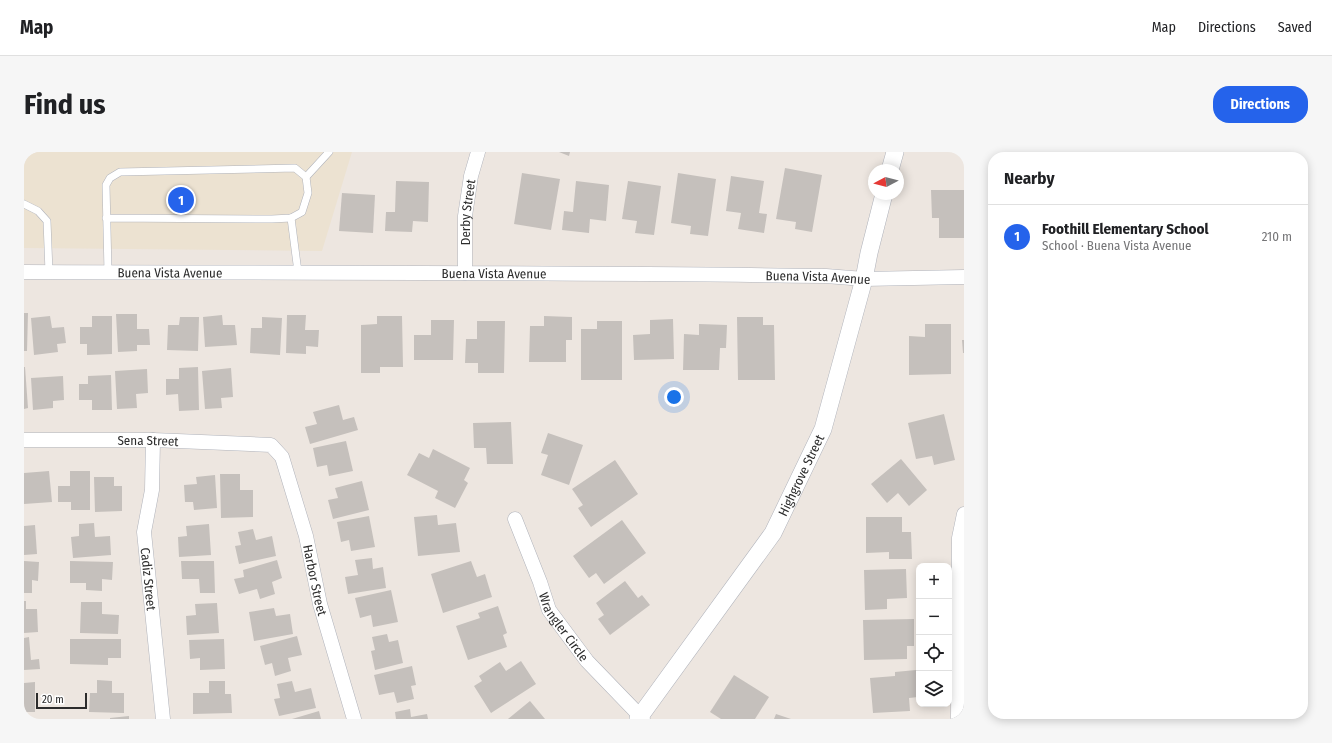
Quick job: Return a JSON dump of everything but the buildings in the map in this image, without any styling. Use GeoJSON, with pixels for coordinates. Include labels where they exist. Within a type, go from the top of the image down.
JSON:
{"type":"FeatureCollection","features":[{"type":"Feature","properties":{"kind":"street","name":"Derby Street"},"geometry":{"type":"LineString","coordinates":[[465,273],[465,216],[471,176],[478,152]]}},
{"type":"Feature","properties":{"kind":"street"},"geometry":{"type":"LineString","coordinates":[[892,164],[895,152]]}},
{"type":"Feature","properties":{"kind":"street","name":"Highgrove Street"},"geometry":{"type":"LineString","coordinates":[[640,718],[773,533],[822,429],[864,279],[882,200]]}},
{"type":"Feature","properties":{"kind":"street","name":"Buena Vista Avenue"},"geometry":{"type":"LineString","coordinates":[[24,272],[298,272],[826,276],[864,279],[964,277]]}},
{"type":"Feature","properties":{"kind":"street","name":"Sena Street"},"geometry":{"type":"LineString","coordinates":[[24,440],[153,440],[271,445]]}},
{"type":"Feature","properties":{"kind":"street","name":"Cadiz Street"},"geometry":{"type":"LineString","coordinates":[[153,440],[152,490],[144,532],[163,719]]}},
{"type":"Feature","properties":{"kind":"street","name":"Harbor Street"},"geometry":{"type":"LineString","coordinates":[[271,445],[282,457],[306,536],[320,604],[354,719]]}},
{"type":"Feature","properties":{"kind":"street"},"geometry":{"type":"LineString","coordinates":[[958,719],[959,538],[964,515]]}},
{"type":"Feature","properties":{"kind":"street","name":"Wrangler Circle"},"geometry":{"type":"LineString","coordinates":[[515,519],[540,582],[549,610],[587,661],[640,718]]}},
{"type":"Feature","properties":{"kind":"lane"},"geometry":{"type":"LineString","coordinates":[[306,177],[329,152]]}},
{"type":"Feature","properties":{"kind":"lane"},"geometry":{"type":"LineString","coordinates":[[106,218],[291,218],[302,212],[308,194],[306,177],[295,168],[120,172],[110,178],[106,185],[106,218],[108,272]]}},
{"type":"Feature","properties":{"kind":"lane"},"geometry":{"type":"LineString","coordinates":[[24,204],[38,211],[47,221],[49,272]]}},
{"type":"Feature","properties":{"kind":"lane"},"geometry":{"type":"LineString","coordinates":[[291,218],[298,272]]}},
{"type":"Feature","properties":{"kind":"shaded area"},"geometry":{"type":"Polygon","coordinates":[[[24,152],[352,152],[322,251],[24,248],[24,152]]]}},
{"type":"Feature","properties":{"kind":"place","name":"Foothill Elementary School"},"geometry":{"type":"Point","coordinates":[181,200]}}]}
